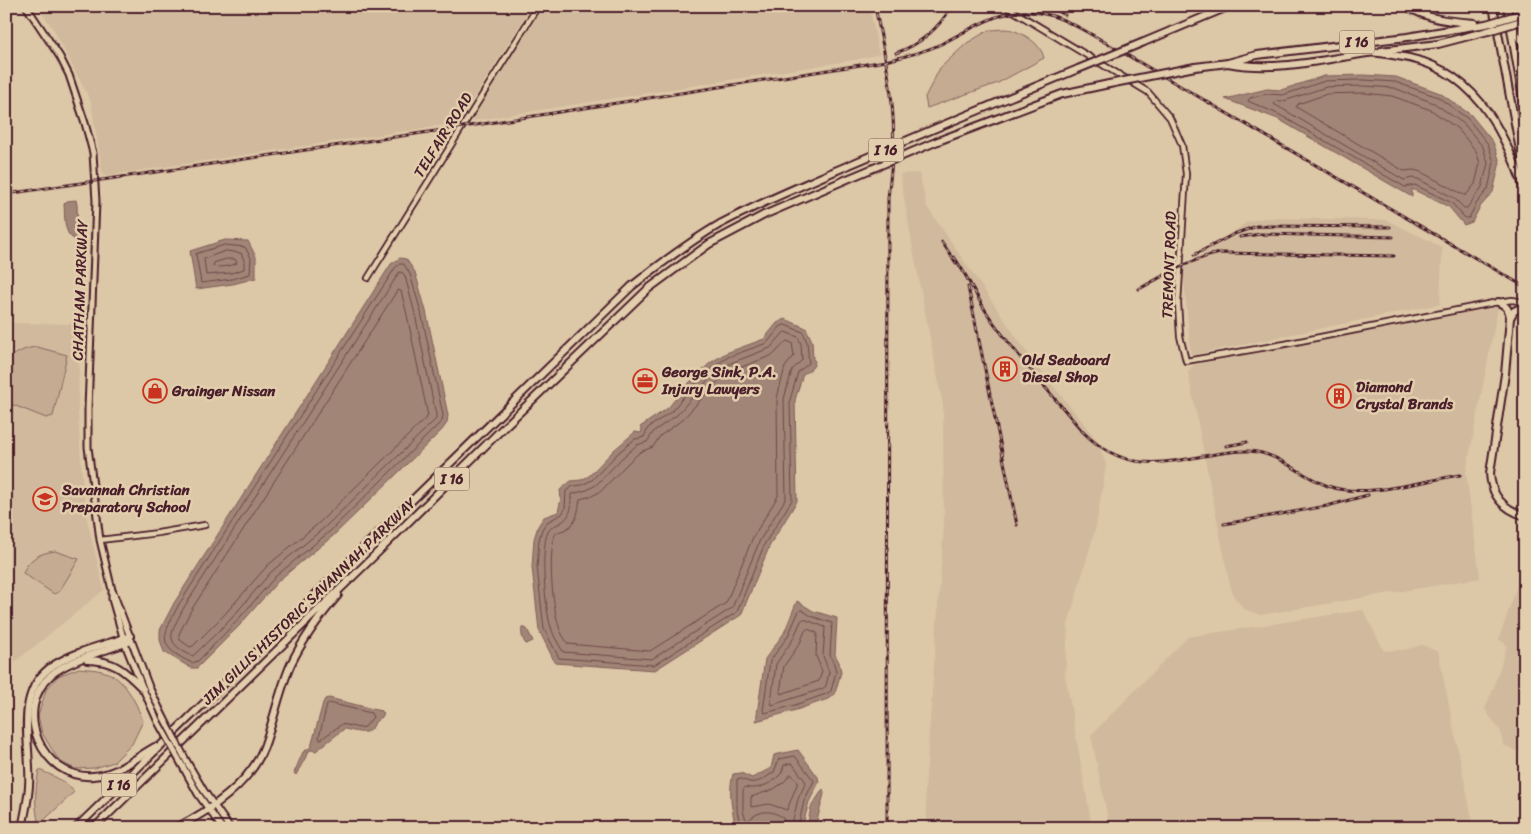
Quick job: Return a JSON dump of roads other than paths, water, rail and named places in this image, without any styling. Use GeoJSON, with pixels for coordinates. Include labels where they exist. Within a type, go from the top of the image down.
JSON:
{"type":"FeatureCollection","features":[{"type":"Feature","properties":{"kind":"highway","name":"JIM GILLIS HISTORIC SAVANNAH PARKWAY"},"geometry":{"type":"LineString","coordinates":[[76,828],[632,286],[674,254],[719,225],[764,202],[1228,6]]}},
{"type":"Feature","properties":{"kind":"highway"},"geometry":{"type":"LineString","coordinates":[[1406,6],[1431,18],[1487,27]]}},
{"type":"Feature","properties":{"kind":"highway"},"geometry":{"type":"LineString","coordinates":[[1494,6],[1525,177]]}},
{"type":"Feature","properties":{"kind":"highway"},"geometry":{"type":"LineString","coordinates":[[1509,6],[1517,35],[1525,47]]}},
{"type":"Feature","properties":{"kind":"highway"},"geometry":{"type":"LineString","coordinates":[[1509,6],[1525,111]]}},
{"type":"Feature","properties":{"kind":"highway","name":"JIM GILLIS HISTORIC SAVANNAH PARKWAY"},"geometry":{"type":"LineString","coordinates":[[94,828],[360,570],[506,425],[648,289],[709,244],[746,224],[845,180],[938,141],[1062,94],[1194,67],[1228,63],[1257,55],[1487,27],[1524,13]]}},
{"type":"Feature","properties":{"kind":"highway"},"geometry":{"type":"LineString","coordinates":[[1228,63],[1247,67],[1278,66],[1346,58],[1370,52],[1438,44],[1487,27],[1525,20]]}},
{"type":"Feature","properties":{"kind":"highway"},"geometry":{"type":"LineString","coordinates":[[1370,52],[1409,58],[1432,65],[1464,84],[1483,104],[1501,134],[1518,171],[1525,192]]}},
{"type":"Feature","properties":{"kind":"highway"},"geometry":{"type":"LineString","coordinates":[[1498,302],[1506,307],[1510,318],[1490,482],[1495,496],[1500,503],[1525,516]]}},
{"type":"Feature","properties":{"kind":"highway"},"geometry":{"type":"LineString","coordinates":[[1510,318],[1514,311],[1525,306]]}},
{"type":"Feature","properties":{"kind":"highway"},"geometry":{"type":"LineString","coordinates":[[176,828],[212,808],[248,774],[264,748],[285,680],[301,646],[336,598],[360,570]]}},
{"type":"Feature","properties":{"kind":"highway"},"geometry":{"type":"LineString","coordinates":[[127,640],[72,663],[50,676],[36,696],[33,710],[33,723],[39,743],[50,760],[60,768],[81,776],[92,777],[116,771],[163,743]]}},
{"type":"Feature","properties":{"kind":"highway"},"geometry":{"type":"LineString","coordinates":[[22,828],[29,786],[27,707],[36,685],[46,671],[63,660],[127,640]]}},
{"type":"Feature","properties":{"kind":"highway"},"geometry":{"type":"LineString","coordinates":[[72,663],[97,660],[112,664],[125,671],[143,689]]}},
{"type":"Feature","properties":{"kind":"main road","name":"CHATHAM PARKWAY"},"geometry":{"type":"LineString","coordinates":[[26,6],[60,57],[69,75],[93,153],[96,201],[88,447],[100,540],[112,590],[143,689],[158,722],[212,808],[222,828]]}},
{"type":"Feature","properties":{"kind":"main road","name":"CHATHAM PARKWAY"},"geometry":{"type":"LineString","coordinates":[[127,640],[184,763]]}},
{"type":"Feature","properties":{"kind":"main road","name":"CHATHAM PARKWAY"},"geometry":{"type":"LineString","coordinates":[[212,808],[230,828]]}},
{"type":"Feature","properties":{"kind":"street","name":"TELFAIR ROAD"},"geometry":{"type":"LineString","coordinates":[[368,278],[538,6]]}},
{"type":"Feature","properties":{"kind":"street","name":"TREMONT ROAD"},"geometry":{"type":"LineString","coordinates":[[1006,6],[1148,92],[1170,118],[1182,145],[1186,174],[1178,303],[1180,336],[1186,361],[1285,344],[1498,302],[1512,300],[1525,302]]}},
{"type":"Feature","properties":{"kind":"street"},"geometry":{"type":"LineString","coordinates":[[100,540],[205,525]]}},
{"type":"Feature","properties":{"kind":"water"},"geometry":{"type":"Polygon","coordinates":[[[1364,75],[1396,77],[1440,93],[1471,115],[1493,142],[1500,162],[1493,192],[1480,207],[1472,222],[1464,225],[1449,207],[1412,189],[1412,197],[1278,119],[1225,99],[1267,89],[1281,90],[1324,76],[1364,75]]]}},
{"type":"Feature","properties":{"kind":"water"},"geometry":{"type":"Polygon","coordinates":[[[76,200],[78,237],[74,239],[70,237],[66,229],[64,204],[67,201],[76,200]]]}},
{"type":"Feature","properties":{"kind":"water"},"geometry":{"type":"Polygon","coordinates":[[[225,240],[248,241],[256,257],[256,278],[233,284],[196,289],[190,251],[225,240]]]}},
{"type":"Feature","properties":{"kind":"water"},"geometry":{"type":"Polygon","coordinates":[[[400,258],[406,259],[415,272],[426,311],[448,415],[447,423],[333,536],[279,580],[239,626],[197,668],[191,668],[164,652],[160,640],[160,630],[174,603],[391,264],[400,258]]]}},
{"type":"Feature","properties":{"kind":"water"},"geometry":{"type":"Polygon","coordinates":[[[785,319],[806,328],[812,341],[813,359],[815,361],[812,368],[803,374],[795,400],[797,501],[770,545],[741,615],[655,670],[555,663],[539,630],[532,567],[534,539],[538,526],[544,517],[558,512],[561,499],[560,490],[571,481],[581,480],[589,476],[614,450],[635,432],[641,433],[640,427],[668,408],[686,386],[710,363],[726,353],[764,339],[777,323],[785,319]]]}},
{"type":"Feature","properties":{"kind":"water"},"geometry":{"type":"Polygon","coordinates":[[[797,601],[813,611],[837,618],[835,655],[841,672],[835,693],[828,699],[756,721],[765,659],[784,633],[797,601]]]}},
{"type":"Feature","properties":{"kind":"water"},"geometry":{"type":"Polygon","coordinates":[[[522,627],[527,629],[533,641],[526,644],[522,636],[522,627]]]}},
{"type":"Feature","properties":{"kind":"water"},"geometry":{"type":"Polygon","coordinates":[[[329,698],[384,713],[370,730],[358,732],[344,729],[316,751],[309,751],[296,775],[294,773],[303,752],[311,747],[323,703],[325,699],[329,698]]]}},
{"type":"Feature","properties":{"kind":"water"},"geometry":{"type":"Polygon","coordinates":[[[798,750],[818,777],[819,782],[809,802],[802,828],[778,828],[768,822],[752,828],[736,828],[731,794],[733,774],[741,773],[752,778],[771,768],[774,755],[798,750]]]}},
{"type":"Feature","properties":{"kind":"water"},"geometry":{"type":"Polygon","coordinates":[[[823,789],[824,794],[815,828],[807,828],[811,807],[823,789]]]}},
{"type":"Feature","properties":{"kind":"railway"},"geometry":{"type":"LineString","coordinates":[[875,6],[888,75],[893,127],[888,198],[887,828]]}},
{"type":"Feature","properties":{"kind":"railway"},"geometry":{"type":"LineString","coordinates":[[896,53],[913,45],[929,34],[952,6]]}},
{"type":"Feature","properties":{"kind":"railway"},"geometry":{"type":"LineString","coordinates":[[1049,6],[1065,15]]}},
{"type":"Feature","properties":{"kind":"railway"},"geometry":{"type":"LineString","coordinates":[[6,194],[463,127],[886,61],[927,50],[992,18],[1019,12],[1033,12],[1056,17],[1101,40]]}},
{"type":"Feature","properties":{"kind":"railway"},"geometry":{"type":"LineString","coordinates":[[1096,37],[1525,287]]}},
{"type":"Feature","properties":{"kind":"railway"},"geometry":{"type":"LineString","coordinates":[[1194,255],[1234,234],[1257,226],[1390,227]]}},
{"type":"Feature","properties":{"kind":"railway"},"geometry":{"type":"LineString","coordinates":[[1240,237],[1261,234],[1393,237]]}},
{"type":"Feature","properties":{"kind":"railway"},"geometry":{"type":"LineString","coordinates":[[942,242],[956,263]]}},
{"type":"Feature","properties":{"kind":"railway"},"geometry":{"type":"LineString","coordinates":[[1139,289],[1188,263],[1220,253],[1394,256]]}},
{"type":"Feature","properties":{"kind":"railway"},"geometry":{"type":"LineString","coordinates":[[954,257],[984,309],[1011,346],[1083,432],[1111,453],[1139,462],[1154,463],[1249,451],[1280,460],[1318,482],[1342,490],[1358,491],[1393,488],[1460,475]]}},
{"type":"Feature","properties":{"kind":"railway"},"geometry":{"type":"LineString","coordinates":[[968,287],[1017,525]]}},
{"type":"Feature","properties":{"kind":"railway"},"geometry":{"type":"LineString","coordinates":[[1226,446],[1247,442]]}},
{"type":"Feature","properties":{"kind":"railway"},"geometry":{"type":"LineString","coordinates":[[1224,524],[1327,506],[1368,495]]}},
{"type":"Feature","properties":{"kind":"place","name":"Old Seaboard Diesel Shop"},"geometry":{"type":"Point","coordinates":[1005,369]}},
{"type":"Feature","properties":{"kind":"place","name":"George Sink, P.A. Injury Lawyers"},"geometry":{"type":"Point","coordinates":[645,381]}},
{"type":"Feature","properties":{"kind":"place","name":"Grainger Nissan"},"geometry":{"type":"Point","coordinates":[155,391]}},
{"type":"Feature","properties":{"kind":"place","name":"Diamond Crystal Brands"},"geometry":{"type":"Point","coordinates":[1339,396]}},
{"type":"Feature","properties":{"kind":"place","name":"Savannah Christian Preparatory School"},"geometry":{"type":"Point","coordinates":[45,499]}}]}
